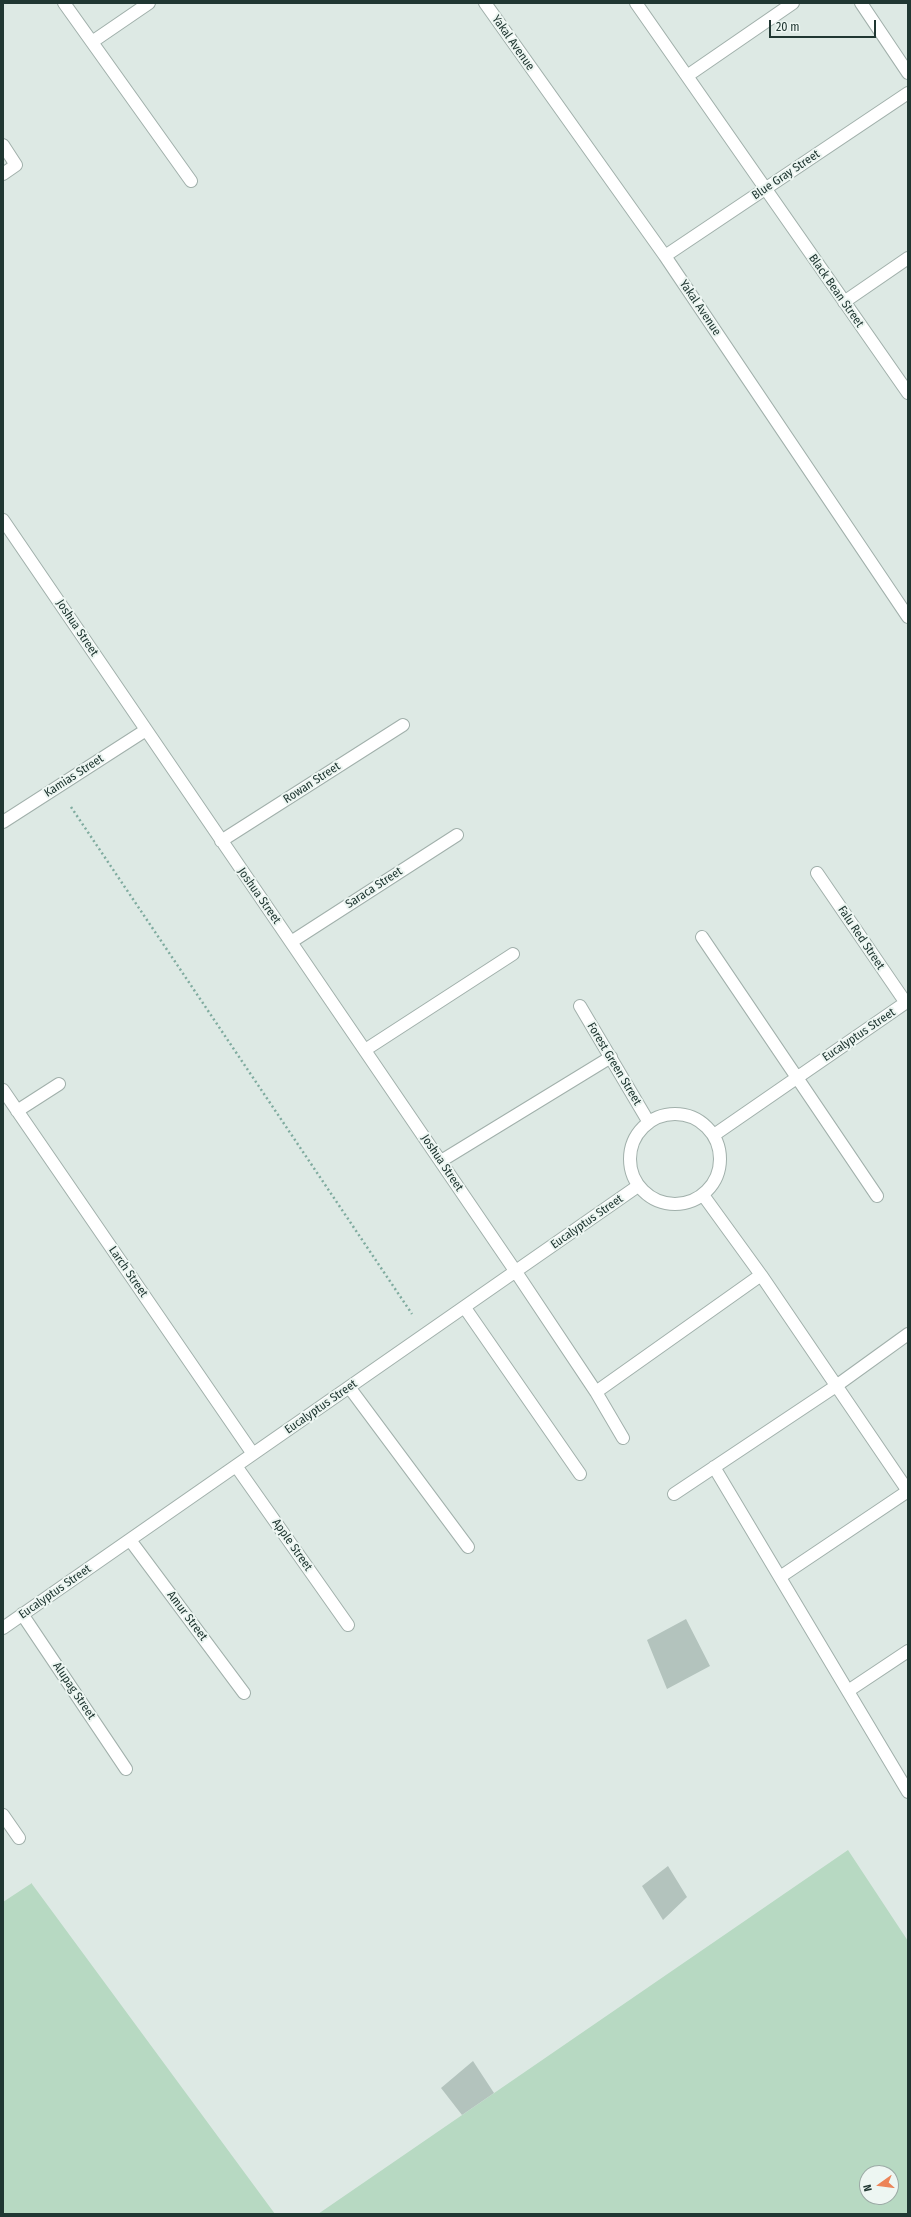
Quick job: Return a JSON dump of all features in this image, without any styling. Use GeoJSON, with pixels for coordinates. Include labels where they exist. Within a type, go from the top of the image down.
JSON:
{"type":"FeatureCollection","features":[{"type":"Feature","properties":{"kind":"street"},"geometry":{"type":"LineString","coordinates":[[64,3],[191,181]]}},
{"type":"Feature","properties":{"kind":"street"},"geometry":{"type":"LineString","coordinates":[[92,42],[149,3]]}},
{"type":"Feature","properties":{"kind":"street","name":"Yakal Avenue"},"geometry":{"type":"LineString","coordinates":[[485,3],[665,256],[908,617]]}},
{"type":"Feature","properties":{"kind":"street","name":"Black Bean Street"},"geometry":{"type":"LineString","coordinates":[[636,3],[908,392]]}},
{"type":"Feature","properties":{"kind":"street"},"geometry":{"type":"LineString","coordinates":[[687,76],[793,3]]}},
{"type":"Feature","properties":{"kind":"street"},"geometry":{"type":"LineString","coordinates":[[861,3],[908,73]]}},
{"type":"Feature","properties":{"kind":"street","name":"Blue Gray Street"},"geometry":{"type":"LineString","coordinates":[[665,256],[908,94]]}},
{"type":"Feature","properties":{"kind":"street"},"geometry":{"type":"LineString","coordinates":[[3,145],[16,165],[3,174]]}},
{"type":"Feature","properties":{"kind":"street"},"geometry":{"type":"LineString","coordinates":[[844,302],[908,258]]}},
{"type":"Feature","properties":{"kind":"street","name":"Joshua Street"},"geometry":{"type":"LineString","coordinates":[[3,520],[516,1272],[596,1392],[623,1438]]}},
{"type":"Feature","properties":{"kind":"street","name":"Rowan Street"},"geometry":{"type":"LineString","coordinates":[[221,841],[403,725]]}},
{"type":"Feature","properties":{"kind":"street","name":"Kamias Street"},"geometry":{"type":"LineString","coordinates":[[3,822],[146,730]]}},
{"type":"Feature","properties":{"kind":"street","name":"Saraca Street"},"geometry":{"type":"LineString","coordinates":[[291,942],[457,835]]}},
{"type":"Feature","properties":{"kind":"street","name":"Falu Red Street"},"geometry":{"type":"LineString","coordinates":[[817,873],[907,1002]]}},
{"type":"Feature","properties":{"kind":"street"},"geometry":{"type":"LineString","coordinates":[[702,938],[877,1196]]}},
{"type":"Feature","properties":{"kind":"street"},"geometry":{"type":"LineString","coordinates":[[365,1050],[513,954]]}},
{"type":"Feature","properties":{"kind":"street","name":"Eucalyptus Street"},"geometry":{"type":"LineString","coordinates":[[714,1135],[907,1002]]}},
{"type":"Feature","properties":{"kind":"street","name":"Forest Green Street"},"geometry":{"type":"LineString","coordinates":[[580,1006],[648,1121]]}},
{"type":"Feature","properties":{"kind":"street"},"geometry":{"type":"LineString","coordinates":[[441,1161],[611,1057]]}},
{"type":"Feature","properties":{"kind":"street"},"geometry":{"type":"LineString","coordinates":[[17,1111],[59,1084]]}},
{"type":"Feature","properties":{"kind":"street","name":"Larch Street"},"geometry":{"type":"LineString","coordinates":[[3,1090],[253,1454]]}},
{"type":"Feature","properties":{"kind":"street"},"geometry":{"type":"LineString","coordinates":[[666,1114],[684,1114],[702,1121],[714,1135],[720,1151],[720,1168],[714,1183],[703,1195],[690,1202],[676,1205],[662,1203],[649,1197],[638,1186],[631,1170],[630,1152],[636,1135],[648,1121],[666,1114]]}},
{"type":"Feature","properties":{"kind":"street","name":"Eucalyptus Street"},"geometry":{"type":"LineString","coordinates":[[3,1628],[465,1308],[638,1186]]}},
{"type":"Feature","properties":{"kind":"street"},"geometry":{"type":"LineString","coordinates":[[703,1195],[762,1275],[908,1491],[780,1577]]}},
{"type":"Feature","properties":{"kind":"street"},"geometry":{"type":"LineString","coordinates":[[596,1392],[762,1275]]}},
{"type":"Feature","properties":{"kind":"street"},"geometry":{"type":"LineString","coordinates":[[465,1308],[580,1474]]}},
{"type":"Feature","properties":{"kind":"street"},"geometry":{"type":"LineString","coordinates":[[674,1494],[836,1386],[908,1334]]}},
{"type":"Feature","properties":{"kind":"street"},"geometry":{"type":"LineString","coordinates":[[349,1387],[468,1547]]}},
{"type":"Feature","properties":{"kind":"street","name":"Apple Street"},"geometry":{"type":"LineString","coordinates":[[236,1466],[348,1625]]}},
{"type":"Feature","properties":{"kind":"street"},"geometry":{"type":"LineString","coordinates":[[714,1467],[908,1792]]}},
{"type":"Feature","properties":{"kind":"street","name":"Amur Street"},"geometry":{"type":"LineString","coordinates":[[130,1540],[244,1693]]}},
{"type":"Feature","properties":{"kind":"street","name":"Alupag Street"},"geometry":{"type":"LineString","coordinates":[[22,1614],[126,1769]]}},
{"type":"Feature","properties":{"kind":"street"},"geometry":{"type":"LineString","coordinates":[[848,1691],[908,1651]]}},
{"type":"Feature","properties":{"kind":"street"},"geometry":{"type":"LineString","coordinates":[[3,1815],[19,1838]]}},
{"type":"Feature","properties":{"kind":"path"},"geometry":{"type":"LineString","coordinates":[[58,786],[425,1335]]}},
{"type":"Feature","properties":{"kind":"green space"},"geometry":{"type":"Polygon","coordinates":[[[848,1850],[908,1941],[908,2214],[318,2214],[848,1850]]]}},
{"type":"Feature","properties":{"kind":"green space"},"geometry":{"type":"Polygon","coordinates":[[[32,1883],[275,2214],[3,2214],[3,1902],[32,1883]]]}},
{"type":"Feature","properties":{"kind":"building"},"geometry":{"type":"Polygon","coordinates":[[[686,1619],[710,1666],[667,1689],[647,1640],[686,1619]]]}},
{"type":"Feature","properties":{"kind":"building"},"geometry":{"type":"Polygon","coordinates":[[[668,1866],[687,1897],[663,1920],[642,1886],[668,1866]]]}},
{"type":"Feature","properties":{"kind":"building"},"geometry":{"type":"Polygon","coordinates":[[[473,2061],[494,2093],[462,2115],[441,2088],[473,2061]]]}}]}
